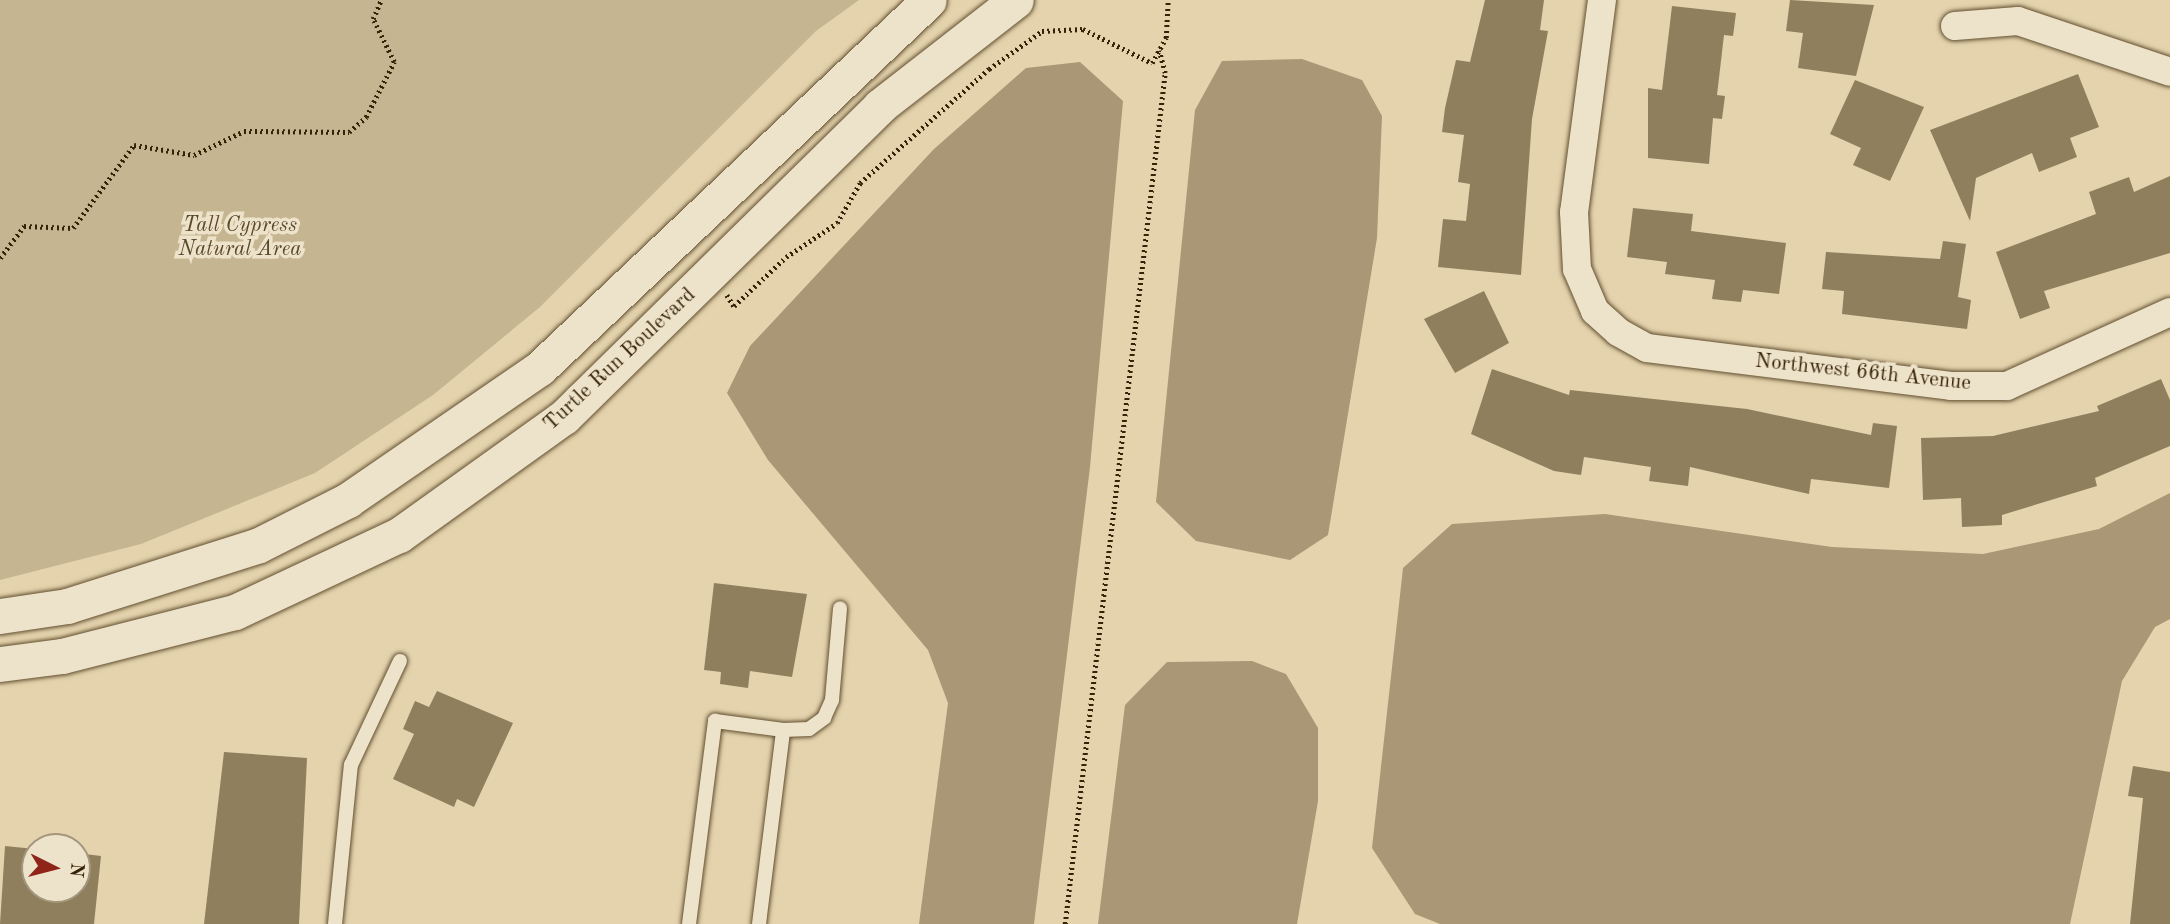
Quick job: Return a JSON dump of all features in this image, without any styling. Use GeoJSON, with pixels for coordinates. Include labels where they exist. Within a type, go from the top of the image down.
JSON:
{"type":"FeatureCollection","features":[{"type":"Feature","properties":{"kind":"street"},"geometry":{"type":"LineString","coordinates":[[0,616],[66,606],[259,545],[348,500],[540,368],[929,0]]}},
{"type":"Feature","properties":{"kind":"street","name":"Turtle Run Boulevard"},"geometry":{"type":"LineString","coordinates":[[0,664],[62,656],[235,611],[399,535],[564,417],[880,106],[1016,0]]}},
{"type":"Feature","properties":{"kind":"street","name":"Northwest 66th Avenue"},"geometry":{"type":"LineString","coordinates":[[1602,0],[1574,212],[1577,269],[1595,311],[1647,348],[1951,386],[2007,386],[2170,312]]}},
{"type":"Feature","properties":{"kind":"street"},"geometry":{"type":"LineString","coordinates":[[1955,26],[2018,21],[2170,72]]}},
{"type":"Feature","properties":{"kind":"lane"},"geometry":{"type":"LineString","coordinates":[[689,924],[715,721],[783,730],[808,729],[828,709],[840,608]]}},
{"type":"Feature","properties":{"kind":"lane"},"geometry":{"type":"LineString","coordinates":[[335,924],[351,765],[400,661]]}},
{"type":"Feature","properties":{"kind":"lane"},"geometry":{"type":"LineString","coordinates":[[759,924],[783,730]]}},
{"type":"Feature","properties":{"kind":"path"},"geometry":{"type":"LineString","coordinates":[[0,258],[24,226],[73,228],[134,145],[194,155],[244,131],[349,132],[366,117],[394,62],[373,19],[381,0]]}},
{"type":"Feature","properties":{"kind":"path"},"geometry":{"type":"LineString","coordinates":[[725,291],[734,306],[786,257],[837,223],[860,183],[989,69],[1042,31],[1083,29],[1152,63],[1166,38],[1168,0]]}},
{"type":"Feature","properties":{"kind":"path"},"geometry":{"type":"LineString","coordinates":[[1065,924],[1166,73],[1159,51]]}},
{"type":"Feature","properties":{"kind":"green space","name":"Tall Cypress Natural Area"},"geometry":{"type":"Polygon","coordinates":[[[0,0],[859,0],[816,31],[540,307],[433,395],[315,473],[141,544],[0,580],[0,0]]]}},
{"type":"Feature","properties":{"kind":"shaded area"},"geometry":{"type":"Polygon","coordinates":[[[1302,59],[1362,80],[1382,116],[1377,238],[1328,535],[1290,560],[1196,541],[1156,502],[1195,110],[1222,61],[1302,59]]]}},
{"type":"Feature","properties":{"kind":"shaded area"},"geometry":{"type":"Polygon","coordinates":[[[1080,62],[1123,101],[1090,467],[1034,924],[919,924],[948,703],[928,650],[768,460],[727,393],[750,346],[934,149],[1026,68],[1080,62]]]}},
{"type":"Feature","properties":{"kind":"shaded area"},"geometry":{"type":"Polygon","coordinates":[[[2170,493],[2170,619],[2155,627],[2122,681],[2070,924],[1440,924],[1415,914],[1372,848],[1403,568],[1452,524],[1605,514],[1832,547],[1983,554],[2099,529],[2170,493]]]}},
{"type":"Feature","properties":{"kind":"shaded area"},"geometry":{"type":"Polygon","coordinates":[[[1252,661],[1286,674],[1318,728],[1318,801],[1297,924],[1098,924],[1125,705],[1167,662],[1252,661]]]}},
{"type":"Feature","properties":{"kind":"building"},"geometry":{"type":"Polygon","coordinates":[[[1485,0],[1544,0],[1540,30],[1548,31],[1532,119],[1521,275],[1438,267],[1443,219],[1466,221],[1470,184],[1458,182],[1464,135],[1442,132],[1445,108],[1456,60],[1470,62],[1485,0]]]}},
{"type":"Feature","properties":{"kind":"building"},"geometry":{"type":"Polygon","coordinates":[[[1790,0],[1874,5],[1856,76],[1798,68],[1803,33],[1786,31],[1790,0]]]}},
{"type":"Feature","properties":{"kind":"building"},"geometry":{"type":"Polygon","coordinates":[[[1672,6],[1736,13],[1733,36],[1724,35],[1717,95],[1725,96],[1722,119],[1713,118],[1709,164],[1648,158],[1648,88],[1662,90],[1672,6]]]}},
{"type":"Feature","properties":{"kind":"building"},"geometry":{"type":"Polygon","coordinates":[[[2078,74],[2099,127],[2070,138],[2077,157],[2039,172],[2032,153],[1976,178],[1970,221],[1930,130],[2078,74]]]}},
{"type":"Feature","properties":{"kind":"building"},"geometry":{"type":"Polygon","coordinates":[[[1855,80],[1924,107],[1890,181],[1853,165],[1861,148],[1830,134],[1855,80]]]}},
{"type":"Feature","properties":{"kind":"building"},"geometry":{"type":"Polygon","coordinates":[[[2170,176],[2170,253],[2044,291],[2050,308],[2020,319],[1996,252],[2096,214],[2089,192],[2129,177],[2134,192],[2170,176]]]}},
{"type":"Feature","properties":{"kind":"building"},"geometry":{"type":"Polygon","coordinates":[[[1633,208],[1693,214],[1691,231],[1786,243],[1779,294],[1743,290],[1741,302],[1712,299],[1715,280],[1665,274],[1667,262],[1627,257],[1633,208]]]}},
{"type":"Feature","properties":{"kind":"building"},"geometry":{"type":"Polygon","coordinates":[[[1943,241],[1966,244],[1958,297],[1971,300],[1967,329],[1842,314],[1844,291],[1822,289],[1826,252],[1940,259],[1943,241]]]}},
{"type":"Feature","properties":{"kind":"building"},"geometry":{"type":"Polygon","coordinates":[[[1484,291],[1509,343],[1455,373],[1424,319],[1484,291]]]}},
{"type":"Feature","properties":{"kind":"building"},"geometry":{"type":"Polygon","coordinates":[[[1492,369],[1569,395],[1570,390],[1747,409],[1871,435],[1873,423],[1897,426],[1889,488],[1811,479],[1809,494],[1690,467],[1688,486],[1649,481],[1651,467],[1584,457],[1581,475],[1554,471],[1471,434],[1492,369]]]}},
{"type":"Feature","properties":{"kind":"building"},"geometry":{"type":"Polygon","coordinates":[[[2161,379],[2170,400],[2170,446],[2095,478],[2097,486],[2002,515],[2002,525],[1962,527],[1961,498],[1923,500],[1921,438],[1993,436],[2099,411],[2097,406],[2161,379]]]}},
{"type":"Feature","properties":{"kind":"building"},"geometry":{"type":"Polygon","coordinates":[[[714,583],[807,594],[792,677],[750,671],[748,688],[720,684],[721,672],[704,670],[714,583]]]}},
{"type":"Feature","properties":{"kind":"building"},"geometry":{"type":"Polygon","coordinates":[[[437,691],[513,723],[474,807],[457,799],[454,807],[393,779],[414,734],[403,729],[415,701],[429,707],[437,691]]]}},
{"type":"Feature","properties":{"kind":"building"},"geometry":{"type":"Polygon","coordinates":[[[224,752],[307,758],[299,924],[204,924],[224,752]]]}},
{"type":"Feature","properties":{"kind":"building"},"geometry":{"type":"Polygon","coordinates":[[[2133,766],[2170,772],[2170,924],[2130,924],[2143,798],[2128,796],[2133,766]]]}},
{"type":"Feature","properties":{"kind":"building"},"geometry":{"type":"Polygon","coordinates":[[[5,846],[21,848],[21,903],[91,903],[91,855],[101,856],[94,924],[0,924],[5,846]]]}}]}
